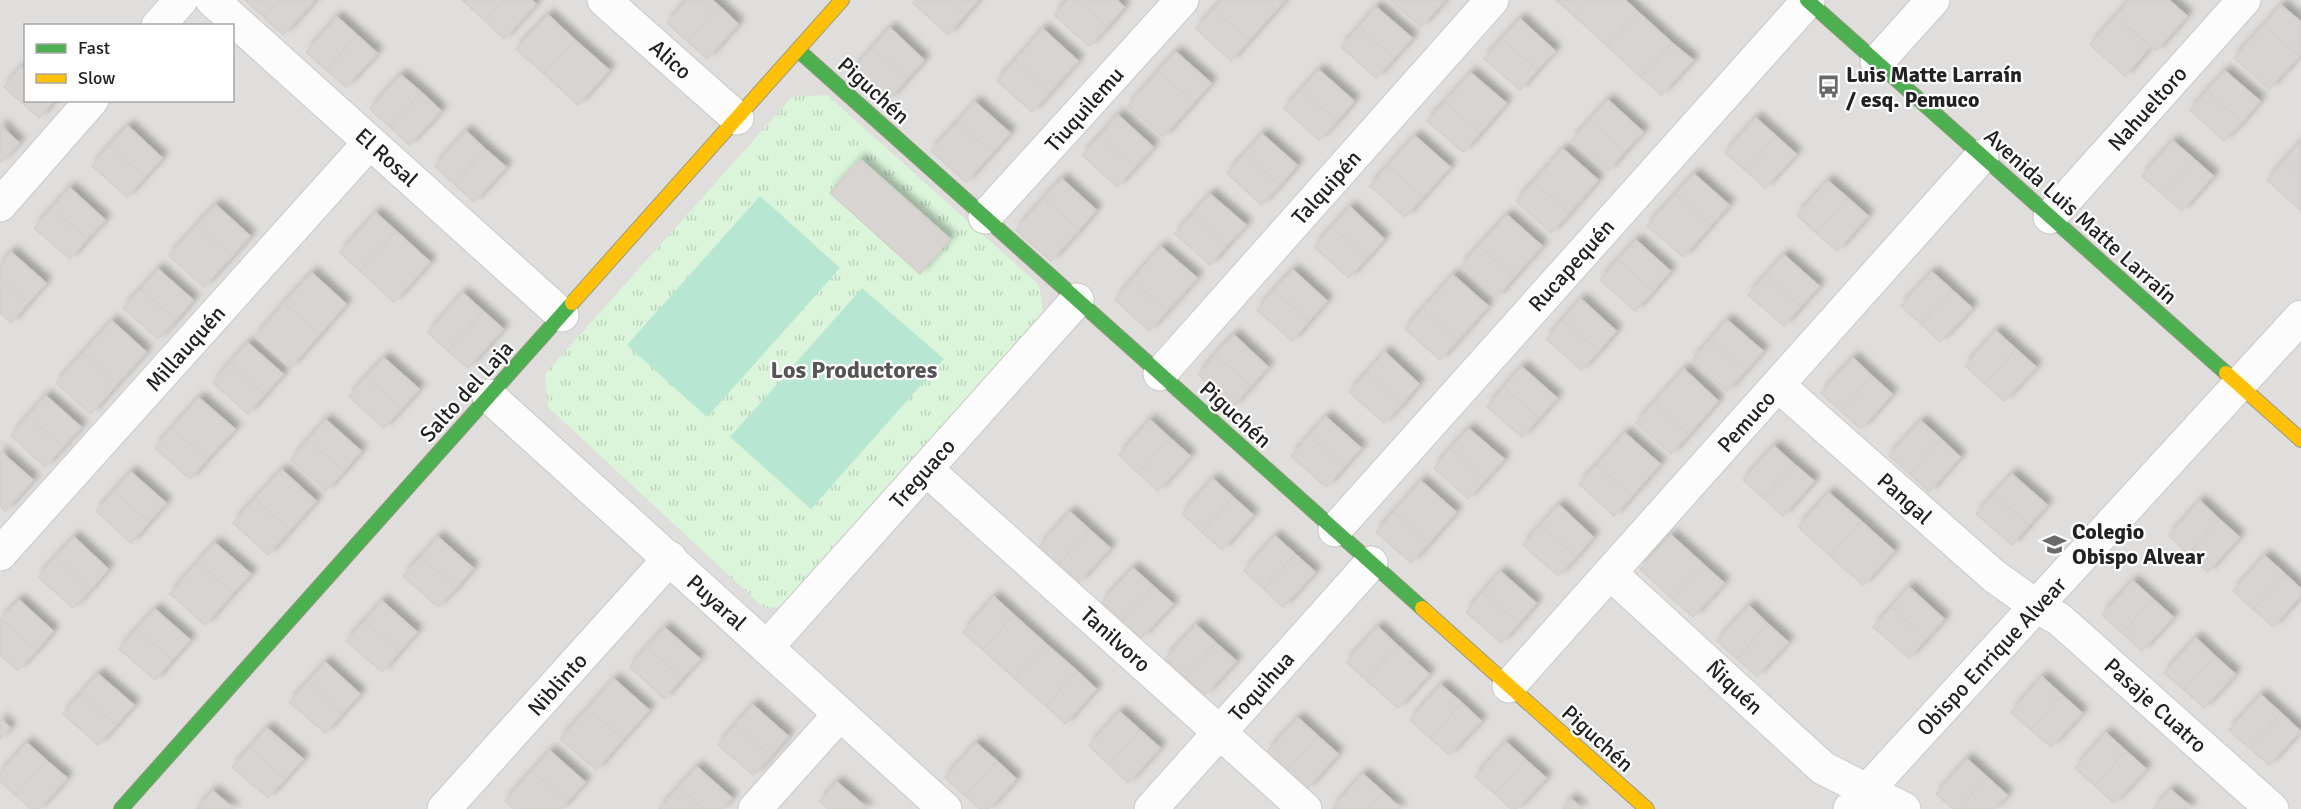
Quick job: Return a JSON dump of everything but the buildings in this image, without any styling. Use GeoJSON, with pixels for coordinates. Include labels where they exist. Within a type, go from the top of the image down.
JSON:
{"type":"FeatureCollection","features":[{"type":"Feature","properties":{"kind":"street"},"geometry":{"type":"LineString","coordinates":[[160,24],[181,0]]}},
{"type":"Feature","properties":{"kind":"street","name":"El Rosal"},"geometry":{"type":"LineString","coordinates":[[212,0],[562,315]]}},
{"type":"Feature","properties":{"kind":"street","name":"Alico"},"geometry":{"type":"LineString","coordinates":[[604,0],[737,118]]}},
{"type":"Feature","properties":{"kind":"street","name":"Salto del Laja"},"geometry":{"type":"LineString","coordinates":[[122,809],[842,0]]}},
{"type":"Feature","properties":{"kind":"street","name":"Tiuquilemu"},"geometry":{"type":"LineString","coordinates":[[985,217],[1182,0]]}},
{"type":"Feature","properties":{"kind":"street","name":"Talquipén"},"geometry":{"type":"LineString","coordinates":[[1160,374],[1492,0]]}},
{"type":"Feature","properties":{"kind":"street"},"geometry":{"type":"LineString","coordinates":[[1876,62],[1933,0]]}},
{"type":"Feature","properties":{"kind":"street","name":"Nahueltoro"},"geometry":{"type":"LineString","coordinates":[[2050,217],[2244,0]]}},
{"type":"Feature","properties":{"kind":"street","name":"Avenida Luis Matte Larraín"},"geometry":{"type":"LineString","coordinates":[[1807,1],[2301,440]]}},
{"type":"Feature","properties":{"kind":"street","name":"Rucapequén"},"geometry":{"type":"LineString","coordinates":[[1335,530],[1807,1]]}},
{"type":"Feature","properties":{"kind":"street","name":"Piguchén"},"geometry":{"type":"LineString","coordinates":[[798,50],[1647,809]]}},
{"type":"Feature","properties":{"kind":"street"},"geometry":{"type":"LineString","coordinates":[[0,205],[90,102]]}},
{"type":"Feature","properties":{"kind":"street","name":"Millauquén"},"geometry":{"type":"LineString","coordinates":[[0,554],[370,142]]}},
{"type":"Feature","properties":{"kind":"street","name":"Pemuco"},"geometry":{"type":"LineString","coordinates":[[1509,686],[1982,156]]}},
{"type":"Feature","properties":{"kind":"street","name":"Treguaco"},"geometry":{"type":"LineString","coordinates":[[767,647],[1077,300]]}},
{"type":"Feature","properties":{"kind":"street","name":"Obispo Enrique Alvear"},"geometry":{"type":"LineString","coordinates":[[1859,799],[2301,317]]}},
{"type":"Feature","properties":{"kind":"street","name":"Pangal"},"geometry":{"type":"LineString","coordinates":[[1778,385],[1994,576],[2036,606]]}},
{"type":"Feature","properties":{"kind":"street","name":"Puyaral"},"geometry":{"type":"LineString","coordinates":[[489,396],[945,809]]}},
{"type":"Feature","properties":{"kind":"street","name":"Tanilvoro"},"geometry":{"type":"LineString","coordinates":[[926,469],[1305,809]]}},
{"type":"Feature","properties":{"kind":"street","name":"Niblinto"},"geometry":{"type":"LineString","coordinates":[[444,809],[669,558]]}},
{"type":"Feature","properties":{"kind":"street","name":"Toquihua"},"geometry":{"type":"LineString","coordinates":[[1151,809],[1371,563]]}},
{"type":"Feature","properties":{"kind":"street","name":"Ñiquén"},"geometry":{"type":"LineString","coordinates":[[1610,573],[1859,799],[1904,809]]}},
{"type":"Feature","properties":{"kind":"street","name":"Pasaje Cuatro"},"geometry":{"type":"LineString","coordinates":[[2036,606],[2059,619],[2272,809]]}},
{"type":"Feature","properties":{"kind":"street"},"geometry":{"type":"LineString","coordinates":[[755,809],[840,714]]}},
{"type":"Feature","properties":{"kind":"shaded area"},"geometry":{"type":"Polygon","coordinates":[[[0,0],[2301,0],[2301,809],[0,809],[0,0]]]}},
{"type":"Feature","properties":{"kind":"green space"},"geometry":{"type":"Polygon","coordinates":[[[827,95],[1039,285],[1043,312],[782,607],[764,608],[548,407],[545,374],[792,97],[827,95]]]}},
{"type":"Feature","properties":{"kind":"green space"},"geometry":{"type":"Polygon","coordinates":[[[760,196],[840,268],[707,417],[627,345],[760,196]]]}},
{"type":"Feature","properties":{"kind":"green space"},"geometry":{"type":"Polygon","coordinates":[[[862,288],[944,359],[811,509],[730,437],[862,288]]]}},
{"type":"Feature","properties":{"kind":"traffic: fast"},"geometry":{"type":"LineString","coordinates":[[1807,0],[2226,373]]}},
{"type":"Feature","properties":{"kind":"traffic: fast"},"geometry":{"type":"LineString","coordinates":[[798,50],[1422,608]]}},
{"type":"Feature","properties":{"kind":"traffic: fast"},"geometry":{"type":"LineString","coordinates":[[121,809],[572,303]]}},
{"type":"Feature","properties":{"kind":"traffic: slow"},"geometry":{"type":"LineString","coordinates":[[572,303],[842,0]]}},
{"type":"Feature","properties":{"kind":"traffic: slow"},"geometry":{"type":"LineString","coordinates":[[2226,373],[2301,440]]}},
{"type":"Feature","properties":{"kind":"traffic: slow"},"geometry":{"type":"LineString","coordinates":[[1422,608],[1647,809]]}},
{"type":"Feature","properties":{"kind":"place","name":"Luis Matte Larraín / esq. Pemuco"},"geometry":{"type":"Point","coordinates":[1828,87]}},
{"type":"Feature","properties":{"kind":"place","name":"Colegio Obispo Alvear"},"geometry":{"type":"Point","coordinates":[2054,544]}},
{"type":"Feature","properties":{"kind":"district","name":"Los Productores"},"geometry":{"type":"Point","coordinates":[854,370]}}]}
